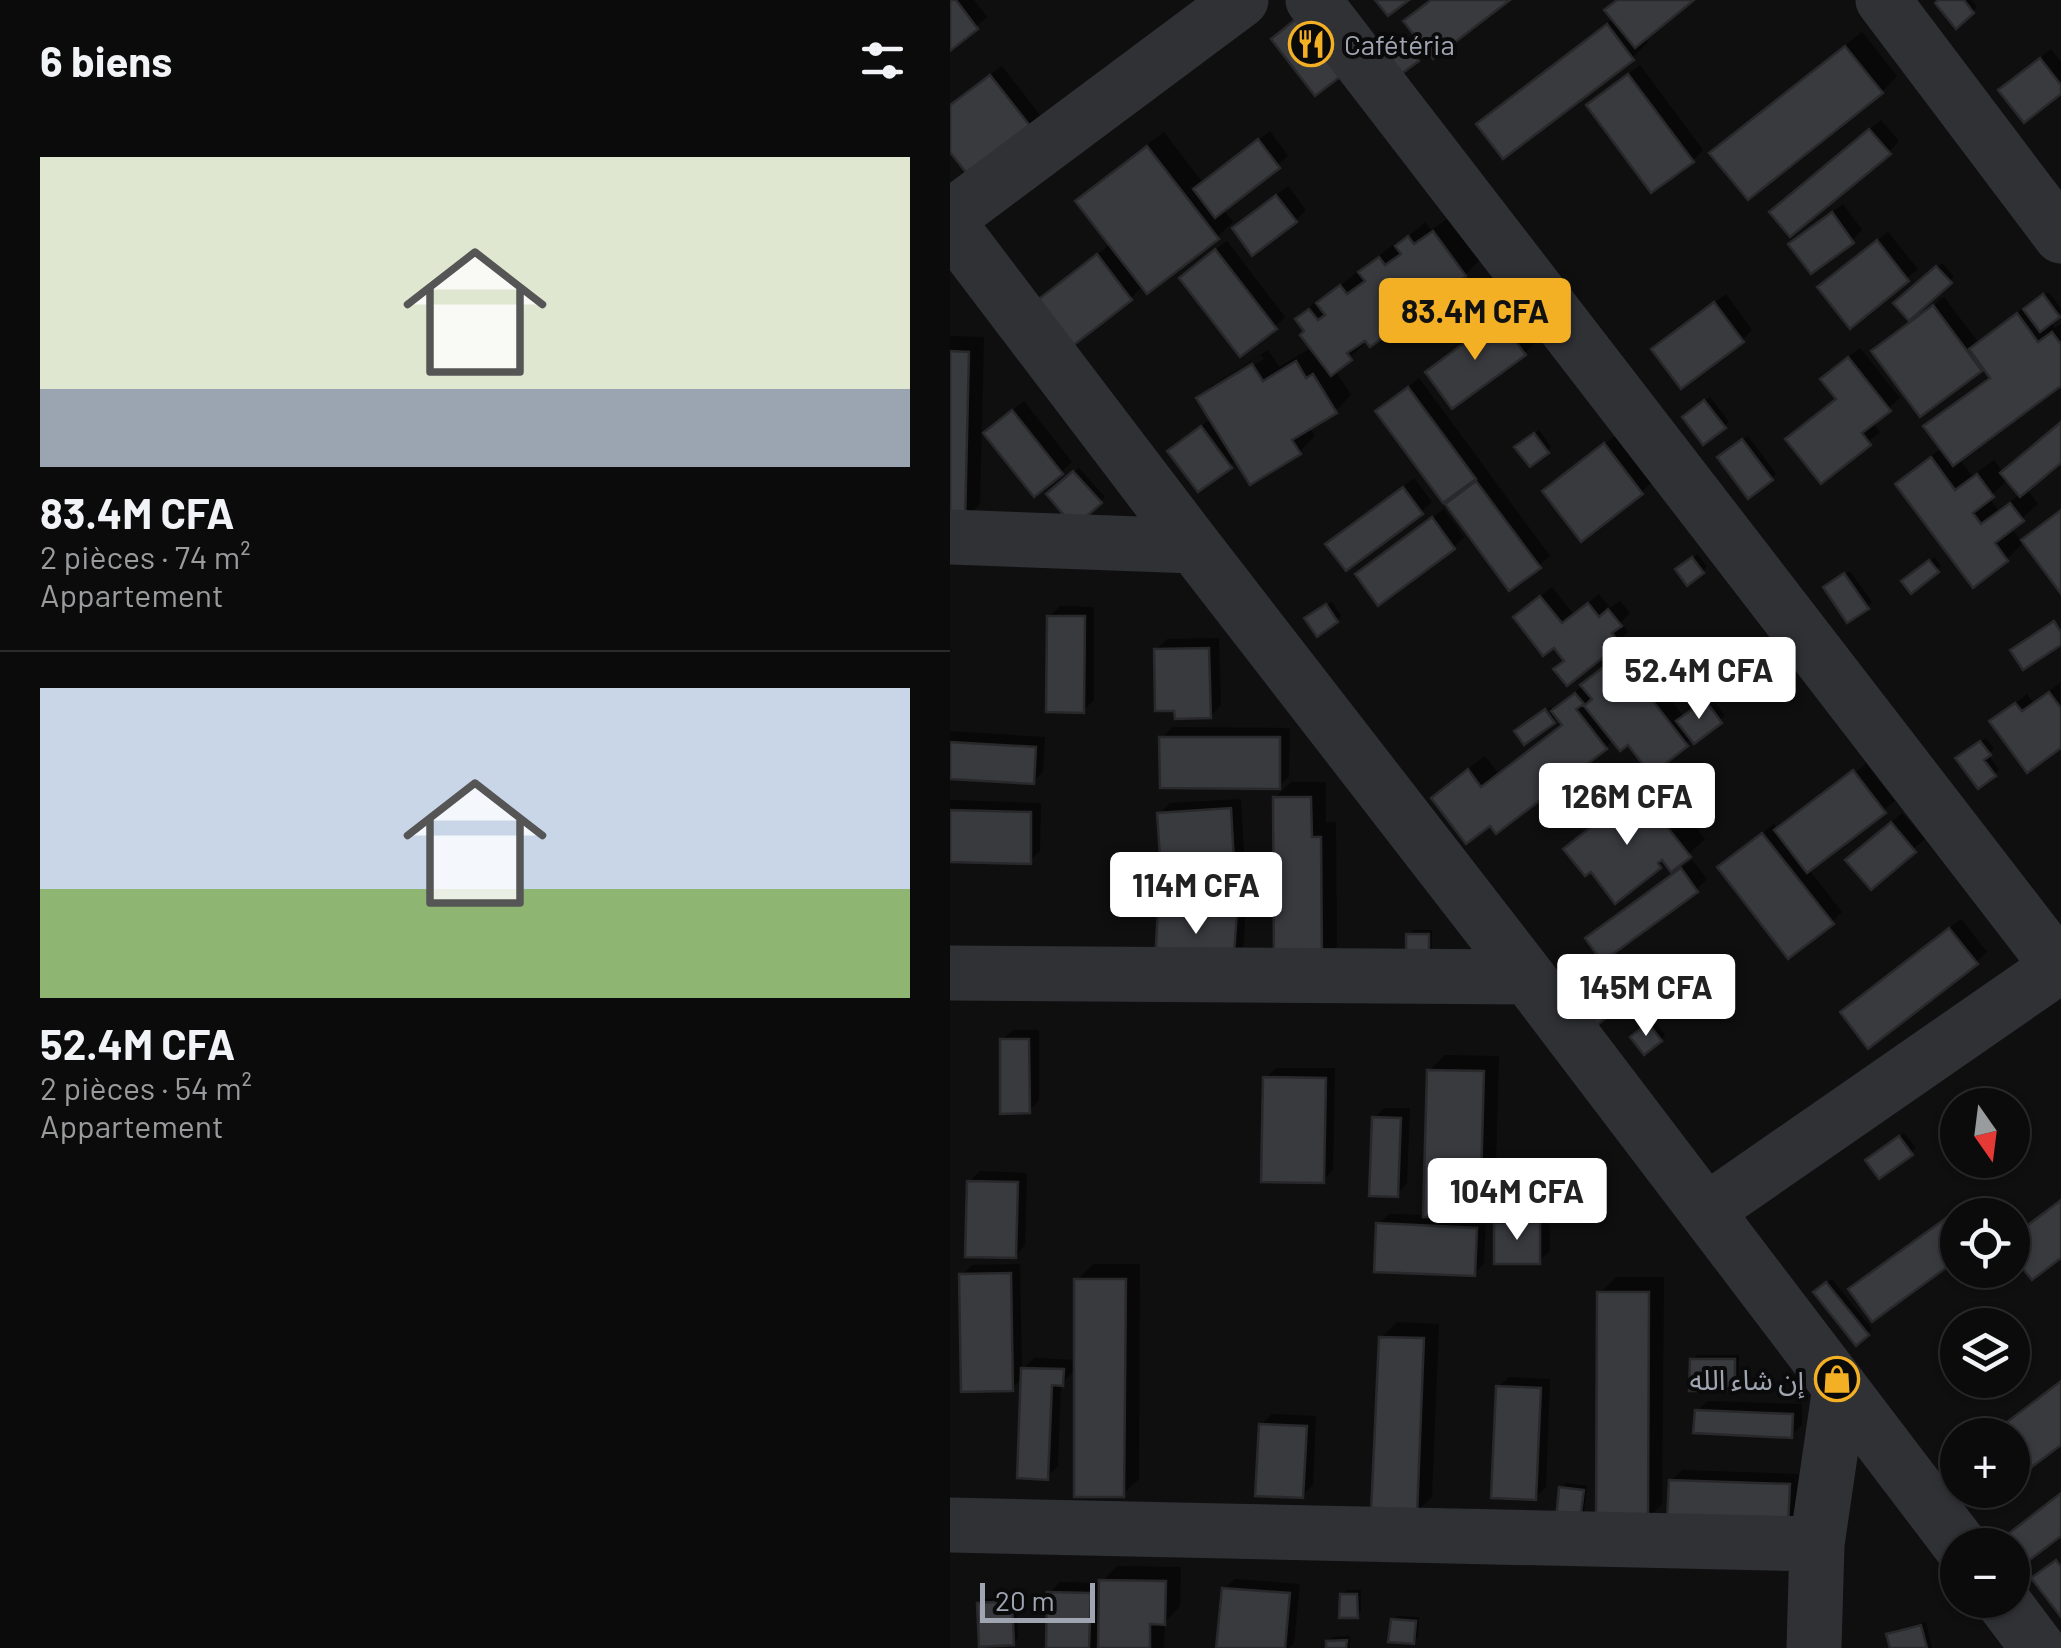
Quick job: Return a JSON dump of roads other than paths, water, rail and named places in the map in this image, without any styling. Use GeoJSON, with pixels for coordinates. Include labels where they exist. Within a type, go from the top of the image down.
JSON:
{"type":"FeatureCollection","features":[{"type":"Feature","properties":{"kind":"street"},"geometry":{"type":"LineString","coordinates":[[950,217],[1241,0]]}},
{"type":"Feature","properties":{"kind":"street"},"geometry":{"type":"LineString","coordinates":[[1313,0],[2060,967],[1706,1211]]}},
{"type":"Feature","properties":{"kind":"street"},"geometry":{"type":"LineString","coordinates":[[1883,0],[2061,236]]}},
{"type":"Feature","properties":{"kind":"street"},"geometry":{"type":"LineString","coordinates":[[950,226],[1947,1528]]}},
{"type":"Feature","properties":{"kind":"street"},"geometry":{"type":"LineString","coordinates":[[950,537],[1194,546]]}},
{"type":"Feature","properties":{"kind":"street"},"geometry":{"type":"LineString","coordinates":[[950,973],[1528,977]]}},
{"type":"Feature","properties":{"kind":"street"},"geometry":{"type":"LineString","coordinates":[[1814,1648],[1817,1544],[1840,1387]]}},
{"type":"Feature","properties":{"kind":"street"},"geometry":{"type":"LineString","coordinates":[[950,1525],[1817,1544]]}},
{"type":"Feature","properties":{"kind":"street"},"geometry":{"type":"LineString","coordinates":[[2016,1618],[2038,1648]]}},
{"type":"Feature","properties":{"kind":"place","name":"Cafétéria"},"geometry":{"type":"Point","coordinates":[1311,44]}},
{"type":"Feature","properties":{"kind":"place","name":"إن شاء الله"},"geometry":{"type":"Point","coordinates":[1837,1379]}}]}
